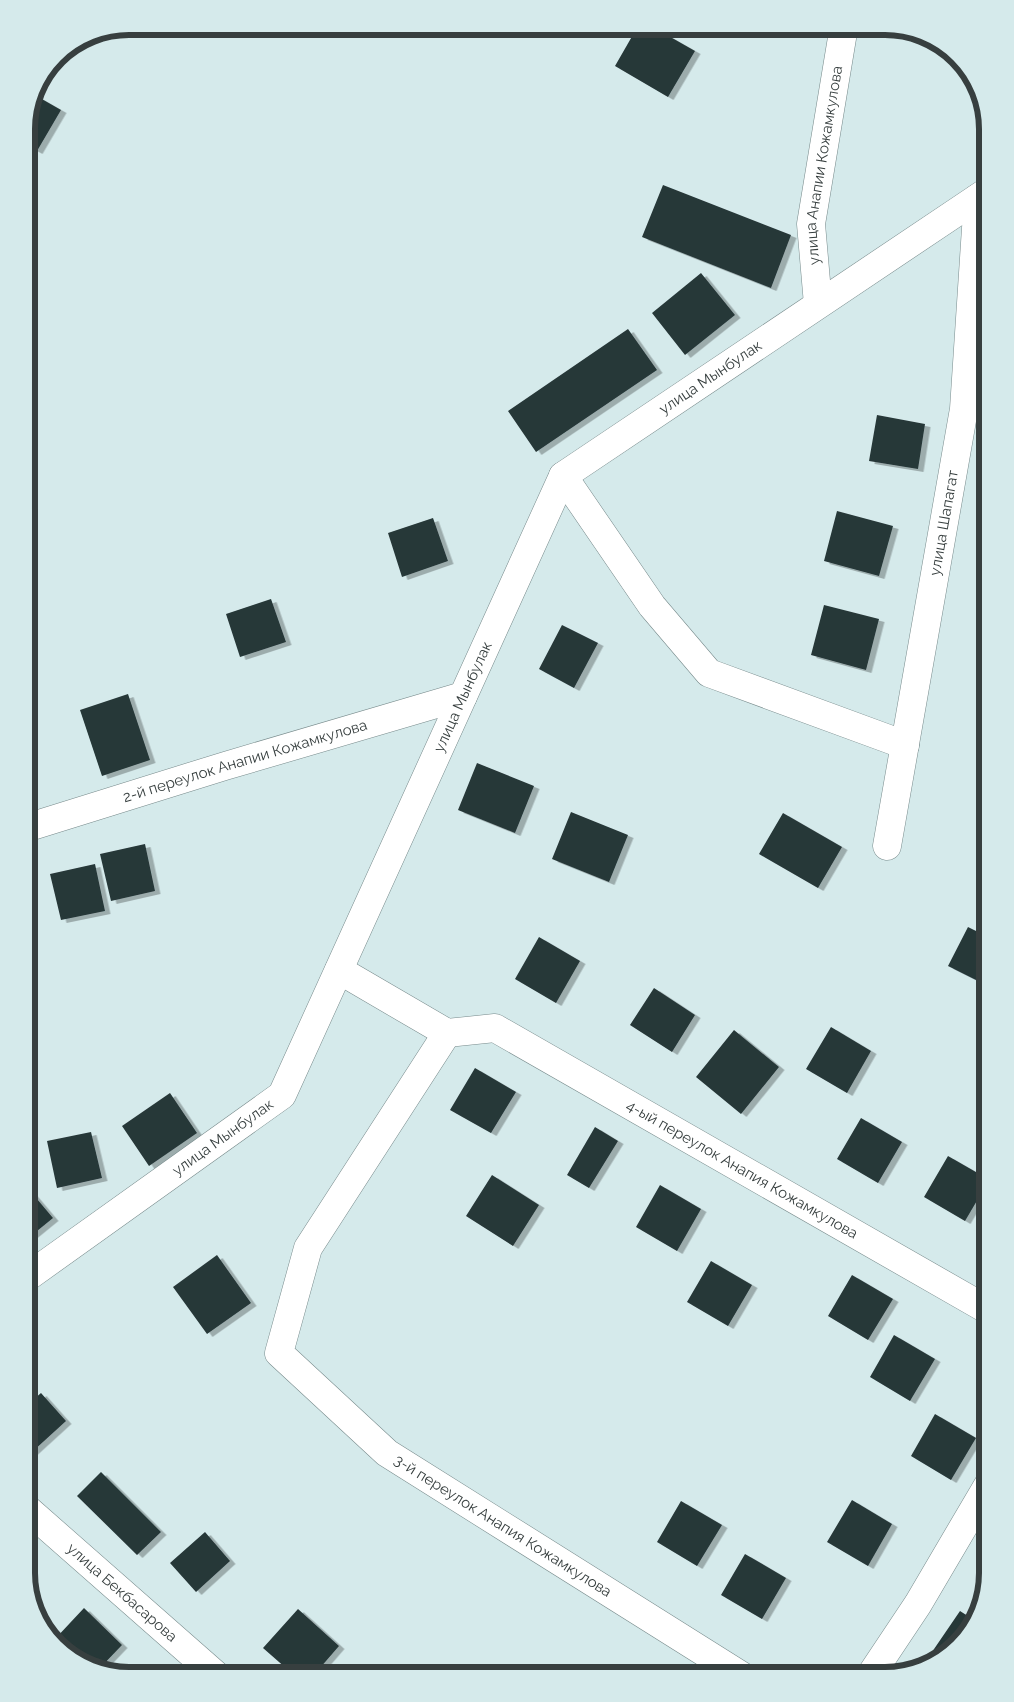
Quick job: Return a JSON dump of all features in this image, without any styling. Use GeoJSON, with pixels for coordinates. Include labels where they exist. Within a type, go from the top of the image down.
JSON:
{"type":"FeatureCollection","features":[{"type":"Feature","properties":{"kind":"street","name":"улица Анапии Кожамкулова"},"geometry":{"type":"LineString","coordinates":[[818,304],[812,224],[843,35]]}},
{"type":"Feature","properties":{"kind":"street","name":"улица Мынбулак"},"geometry":{"type":"LineString","coordinates":[[35,1272],[282,1095],[563,476],[979,198]]}},
{"type":"Feature","properties":{"kind":"street","name":"улица Шапагат"},"geometry":{"type":"LineString","coordinates":[[887,846],[964,409],[979,240]]}},
{"type":"Feature","properties":{"kind":"street"},"geometry":{"type":"LineString","coordinates":[[563,476],[652,606],[709,673],[905,745]]}},
{"type":"Feature","properties":{"kind":"street","name":"2-й переулок Анапии Кожамкулова"},"geometry":{"type":"LineString","coordinates":[[35,825],[225,766],[463,696]]}},
{"type":"Feature","properties":{"kind":"street"},"geometry":{"type":"LineString","coordinates":[[339,970],[447,1033]]}},
{"type":"Feature","properties":{"kind":"street","name":"4-ый переулок Анапия Кожамкулова"},"geometry":{"type":"LineString","coordinates":[[447,1033],[495,1028],[979,1305]]}},
{"type":"Feature","properties":{"kind":"street","name":"3-й переулок Анапия Кожамкулова"},"geometry":{"type":"LineString","coordinates":[[447,1033],[308,1248],[279,1353],[386,1453],[728,1667]]}},
{"type":"Feature","properties":{"kind":"street"},"geometry":{"type":"LineString","coordinates":[[876,1667],[918,1604],[979,1500]]}},
{"type":"Feature","properties":{"kind":"street","name":"улица Бекбасарова"},"geometry":{"type":"LineString","coordinates":[[35,1516],[207,1667]]}},
{"type":"Feature","properties":{"kind":"building"},"geometry":{"type":"Polygon","coordinates":[[[633,35],[667,35],[695,51],[668,97],[615,66],[633,35]]]}},
{"type":"Feature","properties":{"kind":"building"},"geometry":{"type":"Polygon","coordinates":[[[40,98],[61,110],[37,151],[35,150],[35,123],[40,98]]]}},
{"type":"Feature","properties":{"kind":"building"},"geometry":{"type":"Polygon","coordinates":[[[663,185],[791,235],[771,288],[642,237],[663,185]]]}},
{"type":"Feature","properties":{"kind":"building"},"geometry":{"type":"Polygon","coordinates":[[[701,273],[735,315],[685,355],[652,313],[701,273]]]}},
{"type":"Feature","properties":{"kind":"building"},"geometry":{"type":"Polygon","coordinates":[[[628,329],[657,370],[536,452],[508,411],[628,329]]]}},
{"type":"Feature","properties":{"kind":"building"},"geometry":{"type":"Polygon","coordinates":[[[877,415],[925,424],[918,469],[869,461],[877,415]]]}},
{"type":"Feature","properties":{"kind":"building"},"geometry":{"type":"Polygon","coordinates":[[[837,511],[893,526],[879,576],[824,561],[837,511]]]}},
{"type":"Feature","properties":{"kind":"building"},"geometry":{"type":"Polygon","coordinates":[[[433,518],[448,561],[402,577],[388,533],[433,518]]]}},
{"type":"Feature","properties":{"kind":"building"},"geometry":{"type":"Polygon","coordinates":[[[271,599],[286,642],[240,657],[226,614],[271,599]]]}},
{"type":"Feature","properties":{"kind":"building"},"geometry":{"type":"Polygon","coordinates":[[[824,605],[879,619],[866,670],[811,655],[824,605]]]}},
{"type":"Feature","properties":{"kind":"building"},"geometry":{"type":"Polygon","coordinates":[[[562,625],[598,643],[574,688],[539,669],[562,625]]]}},
{"type":"Feature","properties":{"kind":"building"},"geometry":{"type":"Polygon","coordinates":[[[128,694],[150,760],[102,776],[80,710],[128,694]]]}},
{"type":"Feature","properties":{"kind":"building"},"geometry":{"type":"Polygon","coordinates":[[[477,763],[534,786],[515,833],[458,810],[477,763]]]}},
{"type":"Feature","properties":{"kind":"building"},"geometry":{"type":"Polygon","coordinates":[[[571,812],[628,835],[609,882],[552,859],[571,812]]]}},
{"type":"Feature","properties":{"kind":"building"},"geometry":{"type":"Polygon","coordinates":[[[783,813],[842,847],[818,888],[759,854],[783,813]]]}},
{"type":"Feature","properties":{"kind":"building"},"geometry":{"type":"Polygon","coordinates":[[[145,844],[155,891],[111,901],[100,854],[145,844]]]}},
{"type":"Feature","properties":{"kind":"building"},"geometry":{"type":"Polygon","coordinates":[[[95,864],[105,911],[61,920],[50,874],[95,864]]]}},
{"type":"Feature","properties":{"kind":"building"},"geometry":{"type":"Polygon","coordinates":[[[968,927],[979,932],[979,982],[948,966],[968,927]]]}},
{"type":"Feature","properties":{"kind":"building"},"geometry":{"type":"Polygon","coordinates":[[[539,937],[580,961],[556,1003],[515,979],[539,937]]]}},
{"type":"Feature","properties":{"kind":"building"},"geometry":{"type":"Polygon","coordinates":[[[654,988],[695,1015],[672,1052],[630,1025],[654,988]]]}},
{"type":"Feature","properties":{"kind":"building"},"geometry":{"type":"Polygon","coordinates":[[[831,1027],[871,1051],[847,1093],[806,1069],[831,1027]]]}},
{"type":"Feature","properties":{"kind":"building"},"geometry":{"type":"Polygon","coordinates":[[[734,1030],[779,1067],[741,1114],[696,1077],[734,1030]]]}},
{"type":"Feature","properties":{"kind":"building"},"geometry":{"type":"Polygon","coordinates":[[[475,1068],[516,1092],[491,1133],[450,1110],[475,1068]]]}},
{"type":"Feature","properties":{"kind":"building"},"geometry":{"type":"Polygon","coordinates":[[[170,1093],[197,1133],[149,1166],[122,1126],[170,1093]]]}},
{"type":"Feature","properties":{"kind":"building"},"geometry":{"type":"Polygon","coordinates":[[[861,1118],[902,1142],[878,1183],[837,1159],[861,1118]]]}},
{"type":"Feature","properties":{"kind":"building"},"geometry":{"type":"Polygon","coordinates":[[[595,1127],[618,1141],[589,1188],[567,1175],[595,1127]]]}},
{"type":"Feature","properties":{"kind":"building"},"geometry":{"type":"Polygon","coordinates":[[[91,1132],[102,1178],[57,1188],[47,1141],[91,1132]]]}},
{"type":"Feature","properties":{"kind":"building"},"geometry":{"type":"Polygon","coordinates":[[[948,1156],[979,1174],[979,1197],[965,1221],[924,1197],[948,1156]]]}},
{"type":"Feature","properties":{"kind":"building"},"geometry":{"type":"Polygon","coordinates":[[[492,1175],[539,1205],[513,1246],[466,1216],[492,1175]]]}},
{"type":"Feature","properties":{"kind":"building"},"geometry":{"type":"Polygon","coordinates":[[[660,1185],[701,1209],[677,1251],[636,1227],[660,1185]]]}},
{"type":"Feature","properties":{"kind":"building"},"geometry":{"type":"Polygon","coordinates":[[[35,1197],[53,1218],[35,1233],[35,1197]]]}},
{"type":"Feature","properties":{"kind":"building"},"geometry":{"type":"Polygon","coordinates":[[[217,1255],[251,1303],[207,1334],[173,1287],[217,1255]]]}},
{"type":"Feature","properties":{"kind":"building"},"geometry":{"type":"Polygon","coordinates":[[[711,1261],[752,1285],[728,1326],[687,1302],[711,1261]]]}},
{"type":"Feature","properties":{"kind":"building"},"geometry":{"type":"Polygon","coordinates":[[[852,1275],[893,1299],[868,1340],[828,1316],[852,1275]]]}},
{"type":"Feature","properties":{"kind":"building"},"geometry":{"type":"Polygon","coordinates":[[[894,1335],[935,1359],[910,1401],[870,1377],[894,1335]]]}},
{"type":"Feature","properties":{"kind":"building"},"geometry":{"type":"Polygon","coordinates":[[[41,1393],[66,1421],[35,1449],[35,1398],[41,1393]]]}},
{"type":"Feature","properties":{"kind":"building"},"geometry":{"type":"Polygon","coordinates":[[[935,1414],[976,1438],[951,1480],[911,1456],[935,1414]]]}},
{"type":"Feature","properties":{"kind":"building"},"geometry":{"type":"Polygon","coordinates":[[[101,1472],[161,1532],[137,1555],[77,1496],[101,1472]]]}},
{"type":"Feature","properties":{"kind":"building"},"geometry":{"type":"Polygon","coordinates":[[[852,1500],[892,1524],[868,1566],[827,1542],[852,1500]]]}},
{"type":"Feature","properties":{"kind":"building"},"geometry":{"type":"Polygon","coordinates":[[[681,1501],[722,1525],[697,1566],[657,1542],[681,1501]]]}},
{"type":"Feature","properties":{"kind":"building"},"geometry":{"type":"Polygon","coordinates":[[[205,1532],[230,1561],[196,1592],[170,1563],[205,1532]]]}},
{"type":"Feature","properties":{"kind":"building"},"geometry":{"type":"Polygon","coordinates":[[[745,1554],[786,1578],[762,1619],[721,1595],[745,1554]]]}},
{"type":"Feature","properties":{"kind":"building"},"geometry":{"type":"Polygon","coordinates":[[[84,1608],[122,1645],[104,1663],[77,1651],[58,1635],[84,1608]]]}},
{"type":"Feature","properties":{"kind":"building"},"geometry":{"type":"Polygon","coordinates":[[[298,1609],[339,1646],[321,1667],[285,1667],[263,1648],[298,1609]]]}},
{"type":"Feature","properties":{"kind":"building"},"geometry":{"type":"Polygon","coordinates":[[[960,1611],[968,1616],[951,1639],[937,1651],[932,1652],[960,1611]]]}}]}
